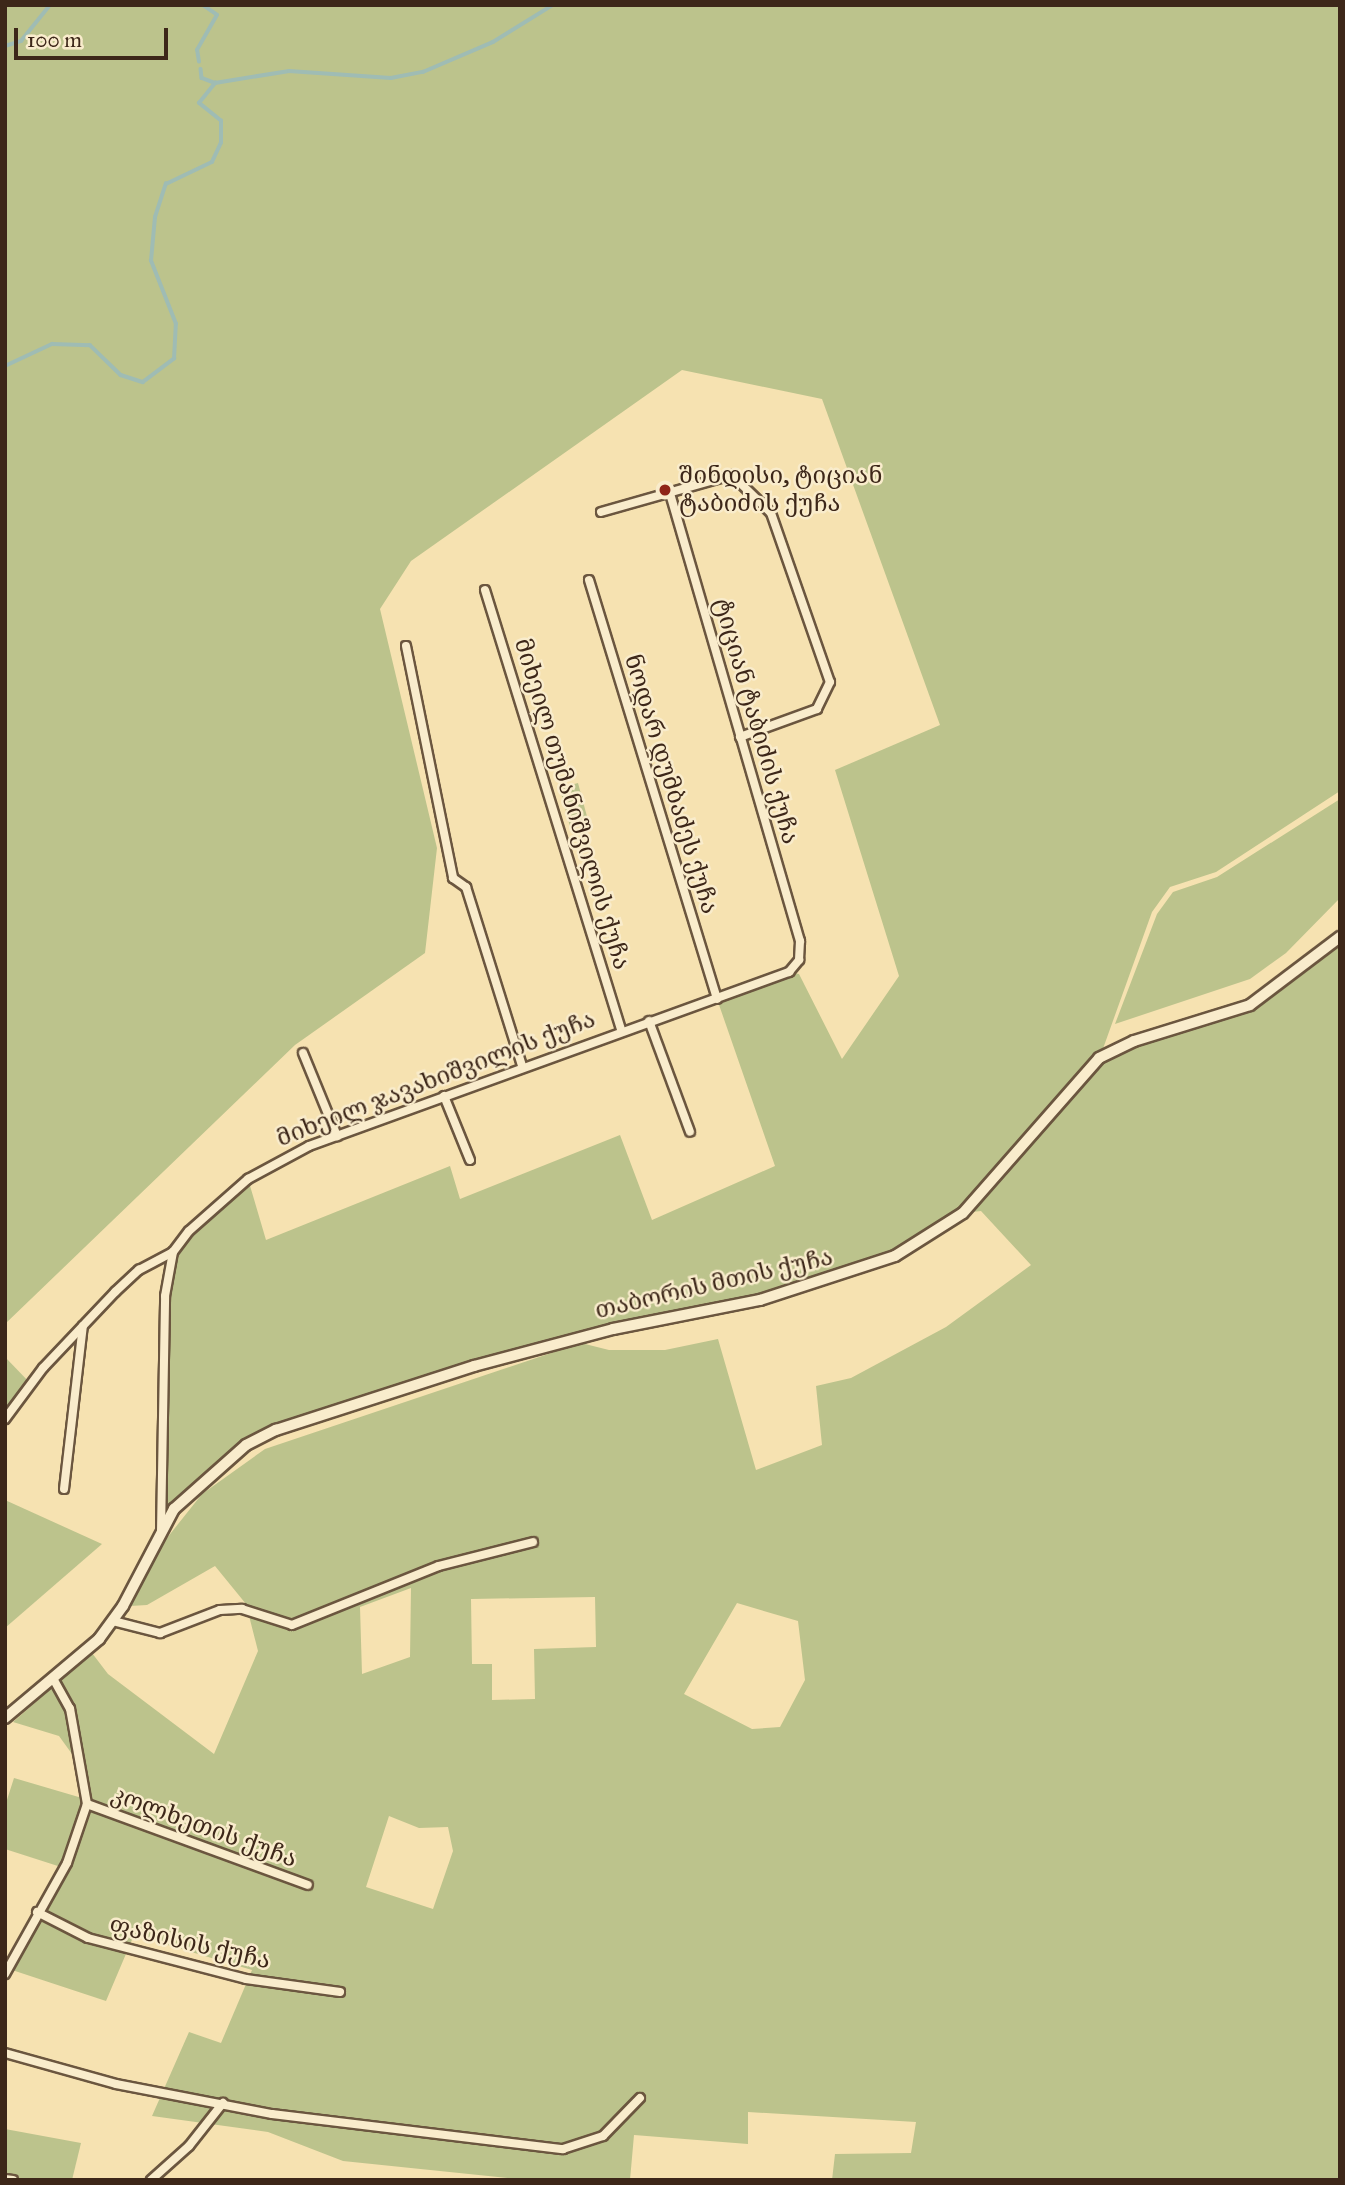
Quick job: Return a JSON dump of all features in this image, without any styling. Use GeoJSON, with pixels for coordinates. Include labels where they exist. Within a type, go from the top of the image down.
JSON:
{"type":"FeatureCollection","features":[{"type":"Feature","properties":{"kind":"main road","name":"თაბორის მთის ქუჩა"},"geometry":{"type":"LineString","coordinates":[[161,1532],[194,1486],[223,1460],[276,1430],[545,1345],[760,1300],[895,1256],[962,1213],[1022,1141],[1112,1049],[1250,1005],[1340,937]]}},
{"type":"Feature","properties":{"kind":"main road"},"geometry":{"type":"LineString","coordinates":[[5,1718],[53,1678],[113,1621],[161,1532]]}},
{"type":"Feature","properties":{"kind":"street"},"geometry":{"type":"LineString","coordinates":[[601,512],[732,475],[743,480],[775,520],[828,674],[828,690],[817,709],[740,737]]}},
{"type":"Feature","properties":{"kind":"street","name":"ტიციან ტაბიძის ქუჩა"},"geometry":{"type":"LineString","coordinates":[[670,494],[800,941],[799,960]]}},
{"type":"Feature","properties":{"kind":"street","name":"ნოდარ დუმბაძეს ქუჩა"},"geometry":{"type":"LineString","coordinates":[[589,580],[717,999]]}},
{"type":"Feature","properties":{"kind":"street","name":"მიხეილ თუმანიშვილის ქუჩა"},"geometry":{"type":"LineString","coordinates":[[485,590],[621,1030]]}},
{"type":"Feature","properties":{"kind":"street"},"geometry":{"type":"LineString","coordinates":[[406,646],[453,878],[466,887],[522,1066]]}},
{"type":"Feature","properties":{"kind":"street","name":"მიხეილ ჯავახიშვილის ქუჩა"},"geometry":{"type":"LineString","coordinates":[[5,1419],[83,1326],[139,1270],[173,1252],[248,1179],[337,1136],[621,1030],[789,972],[799,960]]}},
{"type":"Feature","properties":{"kind":"street"},"geometry":{"type":"LineString","coordinates":[[649,1021],[690,1132]]}},
{"type":"Feature","properties":{"kind":"street"},"geometry":{"type":"LineString","coordinates":[[303,1054],[337,1136]]}},
{"type":"Feature","properties":{"kind":"street"},"geometry":{"type":"LineString","coordinates":[[444,1096],[470,1160]]}},
{"type":"Feature","properties":{"kind":"street"},"geometry":{"type":"LineString","coordinates":[[161,1532],[162,1343],[173,1252]]}},
{"type":"Feature","properties":{"kind":"street"},"geometry":{"type":"LineString","coordinates":[[64,1489],[83,1326]]}},
{"type":"Feature","properties":{"kind":"street"},"geometry":{"type":"LineString","coordinates":[[113,1621],[160,1633],[220,1610],[242,1609],[292,1625],[439,1566],[533,1542]]}},
{"type":"Feature","properties":{"kind":"street"},"geometry":{"type":"LineString","coordinates":[[5,1974],[37,1912],[67,1863],[87,1804],[70,1709],[53,1678]]}},
{"type":"Feature","properties":{"kind":"street","name":"კოლხეთის ქუჩა"},"geometry":{"type":"LineString","coordinates":[[87,1804],[308,1885]]}},
{"type":"Feature","properties":{"kind":"street","name":"ფაზისის ქუჩა"},"geometry":{"type":"LineString","coordinates":[[37,1912],[88,1938],[246,1979],[340,1992]]}},
{"type":"Feature","properties":{"kind":"street"},"geometry":{"type":"LineString","coordinates":[[5,2053],[116,2084],[272,2114],[563,2149],[603,2136],[640,2098]]}},
{"type":"Feature","properties":{"kind":"street"},"geometry":{"type":"LineString","coordinates":[[151,2180],[189,2146],[223,2103]]}},
{"type":"Feature","properties":{"kind":"street"},"geometry":{"type":"LineString","coordinates":[[5,2179],[13,2180]]}},
{"type":"Feature","properties":{"kind":"green space"},"geometry":{"type":"Polygon","coordinates":[[[5,5],[1340,5],[1340,791],[1216,872],[1170,887],[1152,912],[1100,1057],[1245,1007],[1340,937],[1340,2180],[832,2180],[835,2154],[911,2153],[916,2122],[748,2112],[748,2144],[634,2135],[630,2180],[527,2180],[343,2161],[268,2132],[152,2116],[189,2032],[221,2043],[252,1970],[134,1935],[106,2001],[12,1970],[61,1867],[5,1849],[5,1806],[14,1778],[82,1798],[72,1754],[59,1736],[13,1722],[92,1653],[108,1674],[214,1754],[258,1651],[246,1604],[215,1566],[147,1605],[130,1606],[159,1548],[202,1494],[265,1449],[581,1343],[609,1350],[665,1350],[718,1339],[756,1470],[822,1445],[816,1386],[851,1378],[946,1327],[1031,1265],[981,1211],[963,1213],[843,1277],[613,1329],[311,1418],[223,1460],[161,1532],[162,1343],[173,1252],[248,1179],[266,1240],[450,1166],[460,1199],[620,1135],[652,1220],[775,1166],[717,999],[789,972],[799,974],[842,1059],[899,976],[835,770],[940,725],[822,399],[682,370],[411,561],[380,609],[437,848],[425,953],[295,1045],[5,1324],[5,5]],[[411,1588],[360,1607],[362,1674],[410,1657],[411,1588]],[[595,1597],[471,1599],[472,1664],[492,1664],[492,1700],[535,1699],[534,1649],[596,1647],[595,1597]],[[737,1603],[684,1694],[752,1729],[780,1727],[805,1680],[798,1621],[737,1603]],[[389,1816],[366,1887],[433,1909],[453,1851],[448,1827],[419,1828],[389,1816]]]}},
{"type":"Feature","properties":{"kind":"green space"},"geometry":{"type":"Polygon","coordinates":[[[578,783],[589,823],[570,828],[560,788],[578,783]]]}},
{"type":"Feature","properties":{"kind":"green space"},"geometry":{"type":"Polygon","coordinates":[[[1340,799],[1340,898],[1286,953],[1250,979],[1115,1024],[1157,914],[1173,892],[1217,877],[1340,799]]]}},
{"type":"Feature","properties":{"kind":"green space"},"geometry":{"type":"Polygon","coordinates":[[[5,1357],[31,1384],[5,1419],[5,1357]]]}},
{"type":"Feature","properties":{"kind":"green space"},"geometry":{"type":"Polygon","coordinates":[[[5,1500],[102,1544],[5,1628],[5,1500]]]}},
{"type":"Feature","properties":{"kind":"green space"},"geometry":{"type":"Polygon","coordinates":[[[5,2129],[81,2143],[72,2180],[5,2180],[5,2129]]]}},
{"type":"Feature","properties":{"kind":"waterway"},"geometry":{"type":"LineString","coordinates":[[5,46],[21,41],[50,5]]}},
{"type":"Feature","properties":{"kind":"waterway"},"geometry":{"type":"LineString","coordinates":[[199,62],[197,50],[217,15],[202,5]]}},
{"type":"Feature","properties":{"kind":"waterway"},"geometry":{"type":"LineString","coordinates":[[5,366],[52,344],[90,345],[121,375],[143,382],[174,359],[176,324],[151,261],[155,217],[166,184],[212,162],[221,143],[221,121],[199,103],[215,83],[289,71],[391,78],[423,72],[493,42],[553,5]]}},
{"type":"Feature","properties":{"kind":"waterway"},"geometry":{"type":"LineString","coordinates":[[201,69],[202,78],[215,83]]}},
{"type":"Feature","properties":{"kind":"place","name":"შინდისი, ტიციან ტაბიძის ქუჩა"},"geometry":{"type":"Point","coordinates":[665,490]}}]}
